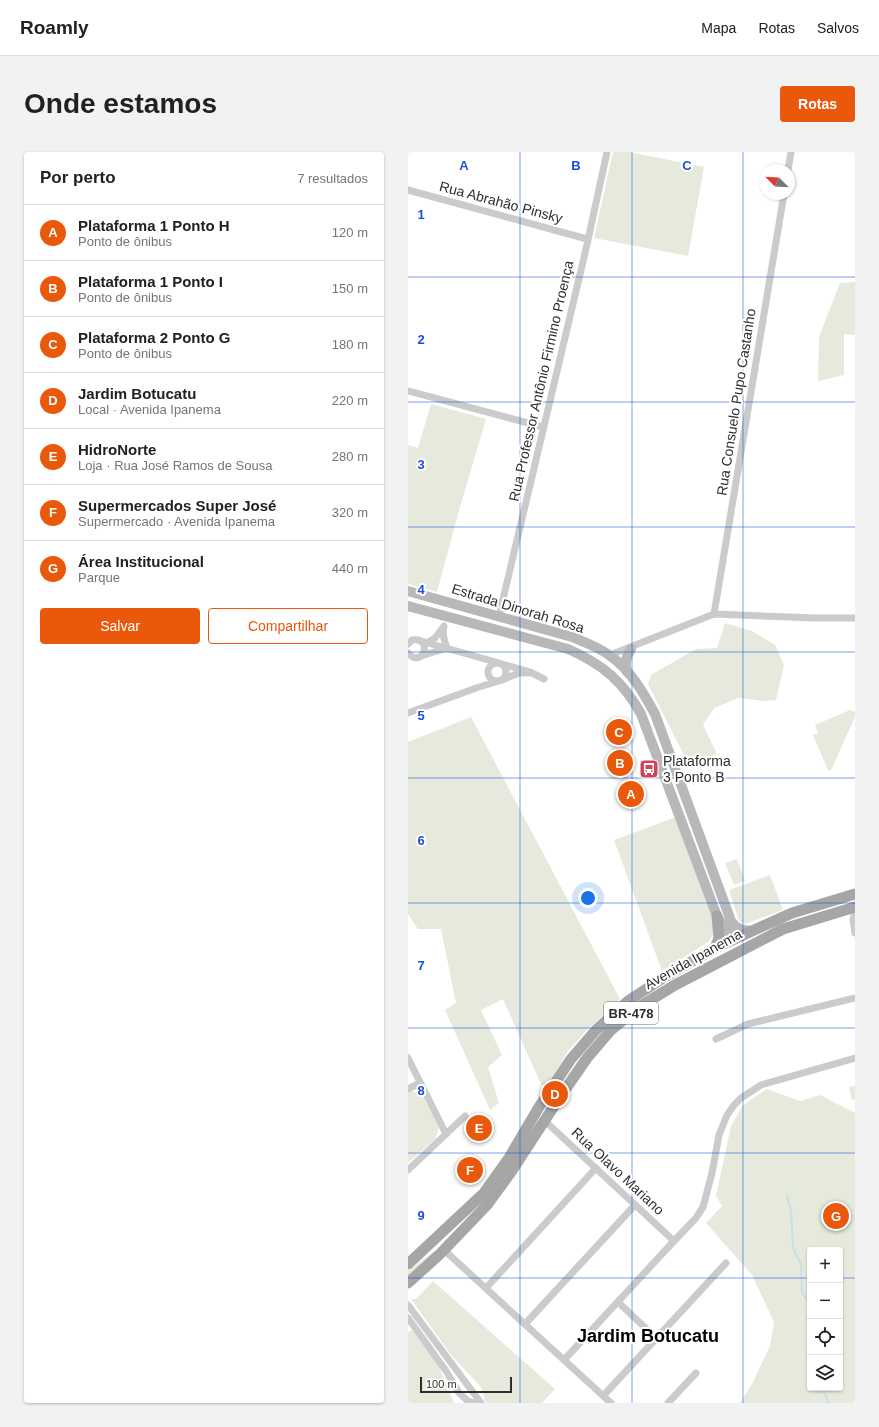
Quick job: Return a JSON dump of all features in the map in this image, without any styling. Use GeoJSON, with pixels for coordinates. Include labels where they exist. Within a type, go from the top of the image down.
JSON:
{"type":"FeatureCollection","features":[{"type":"Feature","properties":{"kind":"main road","name":"Estrada Dinorah Rosa"},"geometry":{"type":"LineString","coordinates":[[408,591],[572,637],[598,648],[612,657],[642,690],[655,714],[730,921],[740,930],[752,931]]}},
{"type":"Feature","properties":{"kind":"main road","name":"Estrada Dinorah Rosa"},"geometry":{"type":"LineString","coordinates":[[408,606],[568,649],[587,658],[622,684],[641,714],[717,916],[729,934],[735,939]]}},
{"type":"Feature","properties":{"kind":"main road"},"geometry":{"type":"LineString","coordinates":[[627,672],[625,659],[634,647]]}},
{"type":"Feature","properties":{"kind":"main road"},"geometry":{"type":"LineString","coordinates":[[587,658],[596,658],[607,662],[612,657]]}},
{"type":"Feature","properties":{"kind":"main road","name":"Avenida Ipanema"},"geometry":{"type":"LineString","coordinates":[[408,1264],[484,1194],[571,1059],[596,1030],[628,1001],[650,985],[715,948],[792,913],[855,894]]}},
{"type":"Feature","properties":{"kind":"main road","name":"Avenida Ipanema"},"geometry":{"type":"LineString","coordinates":[[408,1283],[444,1250],[492,1200],[560,1096],[587,1058],[611,1030],[639,1007],[675,984],[751,944],[783,929],[855,909]]}},
{"type":"Feature","properties":{"kind":"main road"},"geometry":{"type":"LineString","coordinates":[[715,948],[719,938],[717,916]]}},
{"type":"Feature","properties":{"kind":"main road"},"geometry":{"type":"LineString","coordinates":[[735,939],[751,944]]}},
{"type":"Feature","properties":{"kind":"main road"},"geometry":{"type":"LineString","coordinates":[[523,1134],[534,1122],[545,1120]]}},
{"type":"Feature","properties":{"kind":"main road"},"geometry":{"type":"LineString","coordinates":[[444,1250],[446,1239],[472,1210],[475,1202]]}},
{"type":"Feature","properties":{"kind":"street","name":"Rua Professor Antônio Firmino Proença"},"geometry":{"type":"LineString","coordinates":[[499,616],[588,239],[607,152]]}},
{"type":"Feature","properties":{"kind":"street"},"geometry":{"type":"LineString","coordinates":[[789,164],[791,152]]}},
{"type":"Feature","properties":{"kind":"street","name":"Rua Abrahão Pinsky"},"geometry":{"type":"LineString","coordinates":[[408,190],[588,239]]}},
{"type":"Feature","properties":{"kind":"street","name":"Rua Consuelo Pupo Castanho"},"geometry":{"type":"LineString","coordinates":[[714,614],[783,200]]}},
{"type":"Feature","properties":{"kind":"street"},"geometry":{"type":"LineString","coordinates":[[408,391],[543,427]]}},
{"type":"Feature","properties":{"kind":"street"},"geometry":{"type":"LineString","coordinates":[[612,657],[714,614],[855,618]]}},
{"type":"Feature","properties":{"kind":"street"},"geometry":{"type":"LineString","coordinates":[[418,641],[435,638],[444,626],[442,631],[447,648]]}},
{"type":"Feature","properties":{"kind":"street"},"geometry":{"type":"LineString","coordinates":[[408,644],[412,640],[447,648],[477,658],[530,672],[544,679]]}},
{"type":"Feature","properties":{"kind":"street"},"geometry":{"type":"LineString","coordinates":[[408,653],[412,657],[419,657],[422,655],[424,649],[418,641]]}},
{"type":"Feature","properties":{"kind":"street"},"geometry":{"type":"LineString","coordinates":[[408,661],[447,648]]}},
{"type":"Feature","properties":{"kind":"street"},"geometry":{"type":"LineString","coordinates":[[476,688],[486,679],[488,674],[489,666],[496,663],[501,664],[506,670],[505,677],[500,681],[492,680],[488,674],[486,666],[477,658]]}},
{"type":"Feature","properties":{"kind":"street"},"geometry":{"type":"LineString","coordinates":[[408,713],[519,673],[530,672]]}},
{"type":"Feature","properties":{"kind":"street"},"geometry":{"type":"LineString","coordinates":[[854,929],[853,916],[855,909]]}},
{"type":"Feature","properties":{"kind":"street"},"geometry":{"type":"LineString","coordinates":[[840,912],[854,929]]}},
{"type":"Feature","properties":{"kind":"street"},"geometry":{"type":"LineString","coordinates":[[716,1039],[748,1024],[855,998]]}},
{"type":"Feature","properties":{"kind":"street"},"geometry":{"type":"LineString","coordinates":[[408,1058],[446,1134]]}},
{"type":"Feature","properties":{"kind":"street"},"geometry":{"type":"LineString","coordinates":[[564,1360],[696,1218],[703,1207],[712,1173],[719,1135],[727,1115],[734,1105],[761,1085],[855,1058]]}},
{"type":"Feature","properties":{"kind":"street"},"geometry":{"type":"LineString","coordinates":[[408,1088],[420,1082]]}},
{"type":"Feature","properties":{"kind":"street"},"geometry":{"type":"LineString","coordinates":[[408,1170],[465,1116]]}},
{"type":"Feature","properties":{"kind":"street","name":"Rua Olavo Mariano"},"geometry":{"type":"LineString","coordinates":[[545,1120],[674,1241]]}},
{"type":"Feature","properties":{"kind":"street"},"geometry":{"type":"LineString","coordinates":[[486,1288],[596,1168]]}},
{"type":"Feature","properties":{"kind":"street"},"geometry":{"type":"LineString","coordinates":[[525,1324],[635,1205]]}},
{"type":"Feature","properties":{"kind":"street"},"geometry":{"type":"LineString","coordinates":[[444,1250],[611,1403]]}},
{"type":"Feature","properties":{"kind":"street"},"geometry":{"type":"LineString","coordinates":[[603,1396],[726,1263]]}},
{"type":"Feature","properties":{"kind":"street"},"geometry":{"type":"LineString","coordinates":[[618,1302],[656,1338]]}},
{"type":"Feature","properties":{"kind":"street"},"geometry":{"type":"LineString","coordinates":[[408,1305],[481,1403]]}},
{"type":"Feature","properties":{"kind":"street"},"geometry":{"type":"LineString","coordinates":[[408,1318],[446,1371],[458,1393],[474,1403]]}},
{"type":"Feature","properties":{"kind":"street"},"geometry":{"type":"LineString","coordinates":[[668,1403],[696,1373]]}},
{"type":"Feature","properties":{"kind":"shaded area"},"geometry":{"type":"Polygon","coordinates":[[[613,152],[629,152],[704,167],[688,256],[594,238],[613,152]]]}},
{"type":"Feature","properties":{"kind":"shaded area"},"geometry":{"type":"Polygon","coordinates":[[[855,282],[855,335],[844,334],[844,375],[818,381],[819,337],[840,283],[855,282]]]}},
{"type":"Feature","properties":{"kind":"shaded area"},"geometry":{"type":"Polygon","coordinates":[[[431,404],[486,419],[437,592],[408,584],[408,445],[418,448],[431,404]]]}},
{"type":"Feature","properties":{"kind":"shaded area"},"geometry":{"type":"Polygon","coordinates":[[[725,623],[752,631],[775,645],[784,665],[776,700],[764,701],[738,698],[714,708],[703,725],[717,754],[688,763],[648,684],[651,675],[696,649],[717,648],[725,623]]]}},
{"type":"Feature","properties":{"kind":"shaded area"},"geometry":{"type":"Polygon","coordinates":[[[850,710],[855,712],[855,717],[831,770],[828,770],[813,735],[818,733],[815,725],[850,710]]]}},
{"type":"Feature","properties":{"kind":"shaded area"},"geometry":{"type":"Polygon","coordinates":[[[471,717],[620,999],[587,1030],[568,1051],[544,1091],[503,999],[481,1010],[502,1055],[488,1067],[499,1103],[490,1110],[445,1010],[456,1003],[441,929],[418,929],[408,914],[408,742],[471,717]]]}},
{"type":"Feature","properties":{"kind":"shaded area"},"geometry":{"type":"Polygon","coordinates":[[[676,817],[713,919],[714,934],[708,942],[662,971],[614,840],[676,817]]]}},
{"type":"Feature","properties":{"kind":"shaded area"},"geometry":{"type":"Polygon","coordinates":[[[737,859],[745,881],[734,885],[725,863],[737,859]]]}},
{"type":"Feature","properties":{"kind":"shaded area"},"geometry":{"type":"Polygon","coordinates":[[[770,875],[783,910],[745,924],[739,921],[729,890],[770,875]]]}},
{"type":"Feature","properties":{"kind":"shaded area"},"geometry":{"type":"Polygon","coordinates":[[[855,1086],[855,1099],[852,1100],[849,1087],[855,1086]]]}},
{"type":"Feature","properties":{"kind":"shaded area"},"geometry":{"type":"Polygon","coordinates":[[[767,1089],[800,1101],[820,1095],[855,1113],[855,1403],[740,1403],[752,1384],[770,1346],[774,1322],[752,1275],[706,1223],[722,1206],[716,1196],[731,1126],[743,1105],[767,1089]]]}},
{"type":"Feature","properties":{"kind":"shaded area"},"geometry":{"type":"Polygon","coordinates":[[[411,1091],[422,1095],[439,1128],[435,1139],[408,1163],[408,1093],[411,1091]]]}},
{"type":"Feature","properties":{"kind":"shaded area"},"geometry":{"type":"Polygon","coordinates":[[[436,1250],[436,1252],[408,1276],[408,1271],[436,1250]]]}},
{"type":"Feature","properties":{"kind":"shaded area"},"geometry":{"type":"Polygon","coordinates":[[[433,1281],[555,1389],[542,1403],[486,1403],[481,1387],[451,1355],[411,1299],[416,1299],[433,1281]]]}},
{"type":"Feature","properties":{"kind":"shaded area"},"geometry":{"type":"Polygon","coordinates":[[[412,1330],[438,1365],[454,1403],[408,1403],[408,1332],[412,1330]]]}},
{"type":"Feature","properties":{"kind":"waterway"},"geometry":{"type":"LineString","coordinates":[[787,1196],[791,1211],[793,1248],[801,1264],[802,1293],[807,1300]]}},
{"type":"Feature","properties":{"kind":"waterway"},"geometry":{"type":"LineString","coordinates":[[823,1391],[829,1403]]}},
{"type":"Feature","properties":{"kind":"place","name":"Plataforma 2 Ponto G"},"geometry":{"type":"Point","coordinates":[619,732]}},
{"type":"Feature","properties":{"kind":"place","name":"Plataforma 1 Ponto I"},"geometry":{"type":"Point","coordinates":[620,763]}},
{"type":"Feature","properties":{"kind":"place","name":"Plataforma 3 Ponto B"},"geometry":{"type":"Point","coordinates":[649,769]}},
{"type":"Feature","properties":{"kind":"place","name":"Plataforma 1 Ponto H"},"geometry":{"type":"Point","coordinates":[631,794]}},
{"type":"Feature","properties":{"kind":"place","name":"Jardim Botucatu"},"geometry":{"type":"Point","coordinates":[555,1094]}},
{"type":"Feature","properties":{"kind":"place","name":"HidroNorte"},"geometry":{"type":"Point","coordinates":[479,1128]}},
{"type":"Feature","properties":{"kind":"place","name":"Supermercados Super José"},"geometry":{"type":"Point","coordinates":[470,1170]}},
{"type":"Feature","properties":{"kind":"place","name":"Área Institucional"},"geometry":{"type":"Point","coordinates":[836,1216]}},
{"type":"Feature","properties":{"kind":"district","name":"Jardim Botucatu"},"geometry":{"type":"Point","coordinates":[648,1336]}}]}
